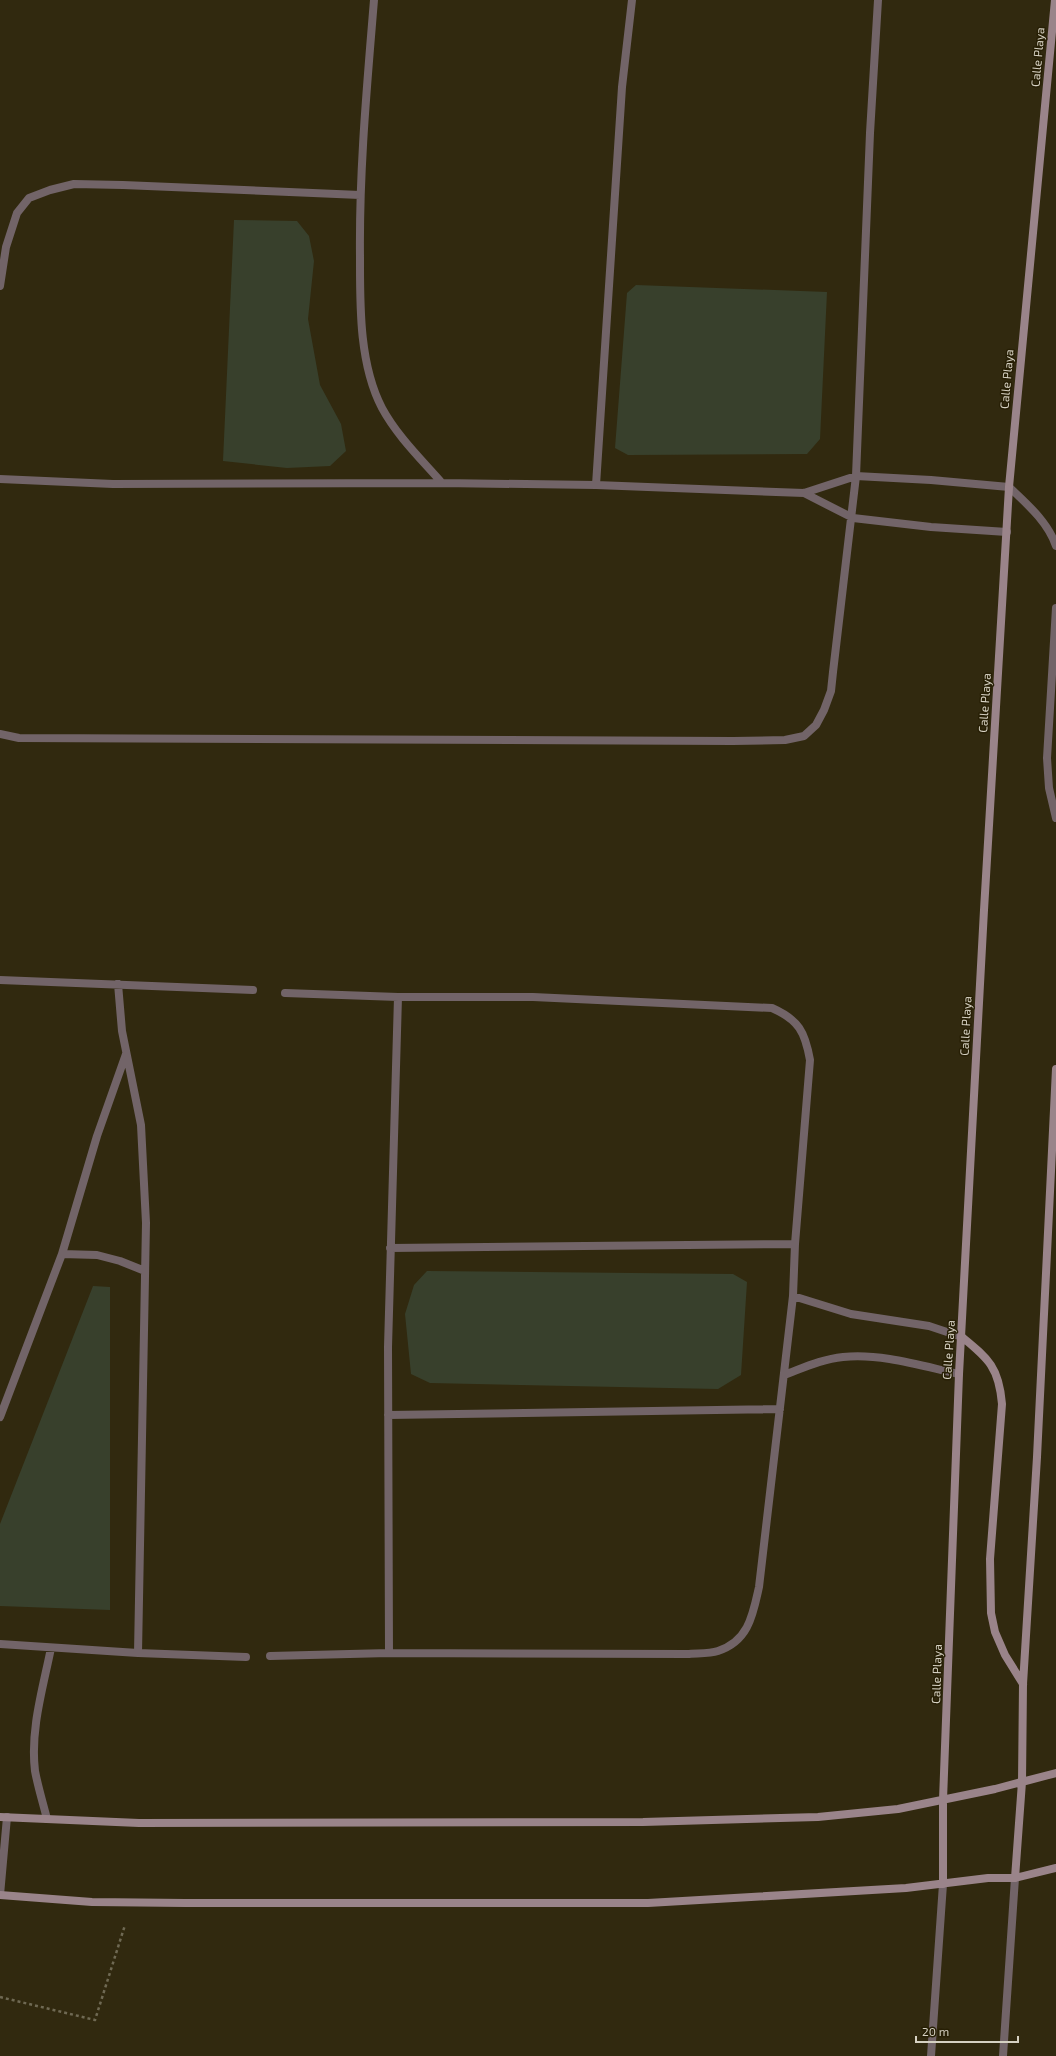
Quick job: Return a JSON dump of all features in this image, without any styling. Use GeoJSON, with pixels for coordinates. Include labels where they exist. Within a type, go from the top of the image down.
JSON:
{"type":"FeatureCollection","features":[{"type":"Feature","properties":{"kind":"street"},"geometry":{"type":"LineString","coordinates":[[374,0],[360,195],[360,316],[367,366],[382,407],[403,438],[442,483]]}},
{"type":"Feature","properties":{"kind":"street"},"geometry":{"type":"LineString","coordinates":[[596,485],[622,87],[632,0]]}},
{"type":"Feature","properties":{"kind":"street"},"geometry":{"type":"LineString","coordinates":[[0,734],[19,738],[733,741],[785,740],[804,736],[816,725],[831,690],[853,518],[870,140],[878,0]]}},
{"type":"Feature","properties":{"kind":"street","name":"Calle Playa"},"geometry":{"type":"LineString","coordinates":[[931,2056],[943,1884],[943,1800],[959,1374],[1009,487],[1056,0]]}},
{"type":"Feature","properties":{"kind":"street"},"geometry":{"type":"LineString","coordinates":[[0,286],[6,247],[17,213],[29,198],[50,190],[74,184],[360,195]]}},
{"type":"Feature","properties":{"kind":"street"},"geometry":{"type":"LineString","coordinates":[[0,479],[113,484],[442,483],[596,485],[804,492],[856,476],[931,480],[1009,487],[1052,535],[1056,546]]}},
{"type":"Feature","properties":{"kind":"street"},"geometry":{"type":"LineString","coordinates":[[804,492],[853,518],[932,527],[1007,532]]}},
{"type":"Feature","properties":{"kind":"street"},"geometry":{"type":"LineString","coordinates":[[1056,608],[1047,758],[1049,788],[1056,818]]}},
{"type":"Feature","properties":{"kind":"street"},"geometry":{"type":"LineString","coordinates":[[0,980],[254,990]]}},
{"type":"Feature","properties":{"kind":"street"},"geometry":{"type":"LineString","coordinates":[[118,984],[126,1053],[141,1126],[146,1207],[145,1353],[139,1528],[138,1653]]}},
{"type":"Feature","properties":{"kind":"street"},"geometry":{"type":"LineString","coordinates":[[270,1656],[390,1653],[687,1654],[718,1651],[737,1642],[748,1628],[759,1587],[793,1296],[795,1244],[810,1060],[807,1040],[798,1024],[788,1015],[772,1008],[532,997],[398,997],[285,993]]}},
{"type":"Feature","properties":{"kind":"street"},"geometry":{"type":"LineString","coordinates":[[390,1653],[388,1347],[398,997]]}},
{"type":"Feature","properties":{"kind":"street"},"geometry":{"type":"LineString","coordinates":[[0,1417],[62,1254],[97,1136],[126,1053]]}},
{"type":"Feature","properties":{"kind":"street"},"geometry":{"type":"LineString","coordinates":[[1003,2056],[1022,1782],[1023,1684],[1037,1458],[1056,1069]]}},
{"type":"Feature","properties":{"kind":"street"},"geometry":{"type":"LineString","coordinates":[[390,1248],[795,1244]]}},
{"type":"Feature","properties":{"kind":"street"},"geometry":{"type":"LineString","coordinates":[[62,1254],[97,1255],[120,1261],[145,1271]]}},
{"type":"Feature","properties":{"kind":"street"},"geometry":{"type":"LineString","coordinates":[[793,1296],[851,1314],[929,1326],[962,1337],[993,1367],[1000,1383],[1002,1404],[990,1559],[991,1613],[995,1632],[1005,1655],[1023,1684]]}},
{"type":"Feature","properties":{"kind":"street"},"geometry":{"type":"LineString","coordinates":[[784,1375],[812,1364],[843,1357],[872,1357],[959,1374]]}},
{"type":"Feature","properties":{"kind":"street"},"geometry":{"type":"LineString","coordinates":[[388,1414],[780,1409]]}},
{"type":"Feature","properties":{"kind":"street"},"geometry":{"type":"LineString","coordinates":[[0,1644],[138,1653],[246,1657]]}},
{"type":"Feature","properties":{"kind":"street"},"geometry":{"type":"LineString","coordinates":[[47,1819],[36,1772],[34,1750],[36,1728],[51,1648]]}},
{"type":"Feature","properties":{"kind":"street"},"geometry":{"type":"LineString","coordinates":[[1056,1773],[1022,1782],[898,1809],[818,1817],[643,1822],[140,1823],[4,1817],[0,1895],[132,1902],[648,1903],[801,1895],[943,1884],[988,1878],[1015,1878],[1056,1868]]}},
{"type":"Feature","properties":{"kind":"path"},"geometry":{"type":"LineString","coordinates":[[0,1997],[95,2020],[132,1902]]}},
{"type":"Feature","properties":{"kind":"green space"},"geometry":{"type":"Polygon","coordinates":[[[234,220],[297,221],[309,236],[314,261],[308,319],[320,385],[341,424],[346,451],[330,466],[287,468],[223,461],[234,220]]]}},
{"type":"Feature","properties":{"kind":"green space"},"geometry":{"type":"Polygon","coordinates":[[[636,285],[827,292],[820,439],[807,454],[628,455],[615,448],[627,293],[636,285]]]}},
{"type":"Feature","properties":{"kind":"green space"},"geometry":{"type":"Polygon","coordinates":[[[427,1271],[733,1274],[747,1282],[741,1375],[718,1389],[430,1383],[411,1374],[405,1314],[414,1285],[427,1271]]]}},
{"type":"Feature","properties":{"kind":"green space"},"geometry":{"type":"Polygon","coordinates":[[[93,1286],[110,1287],[110,1610],[0,1606],[0,1524],[93,1286]]]}}]}
